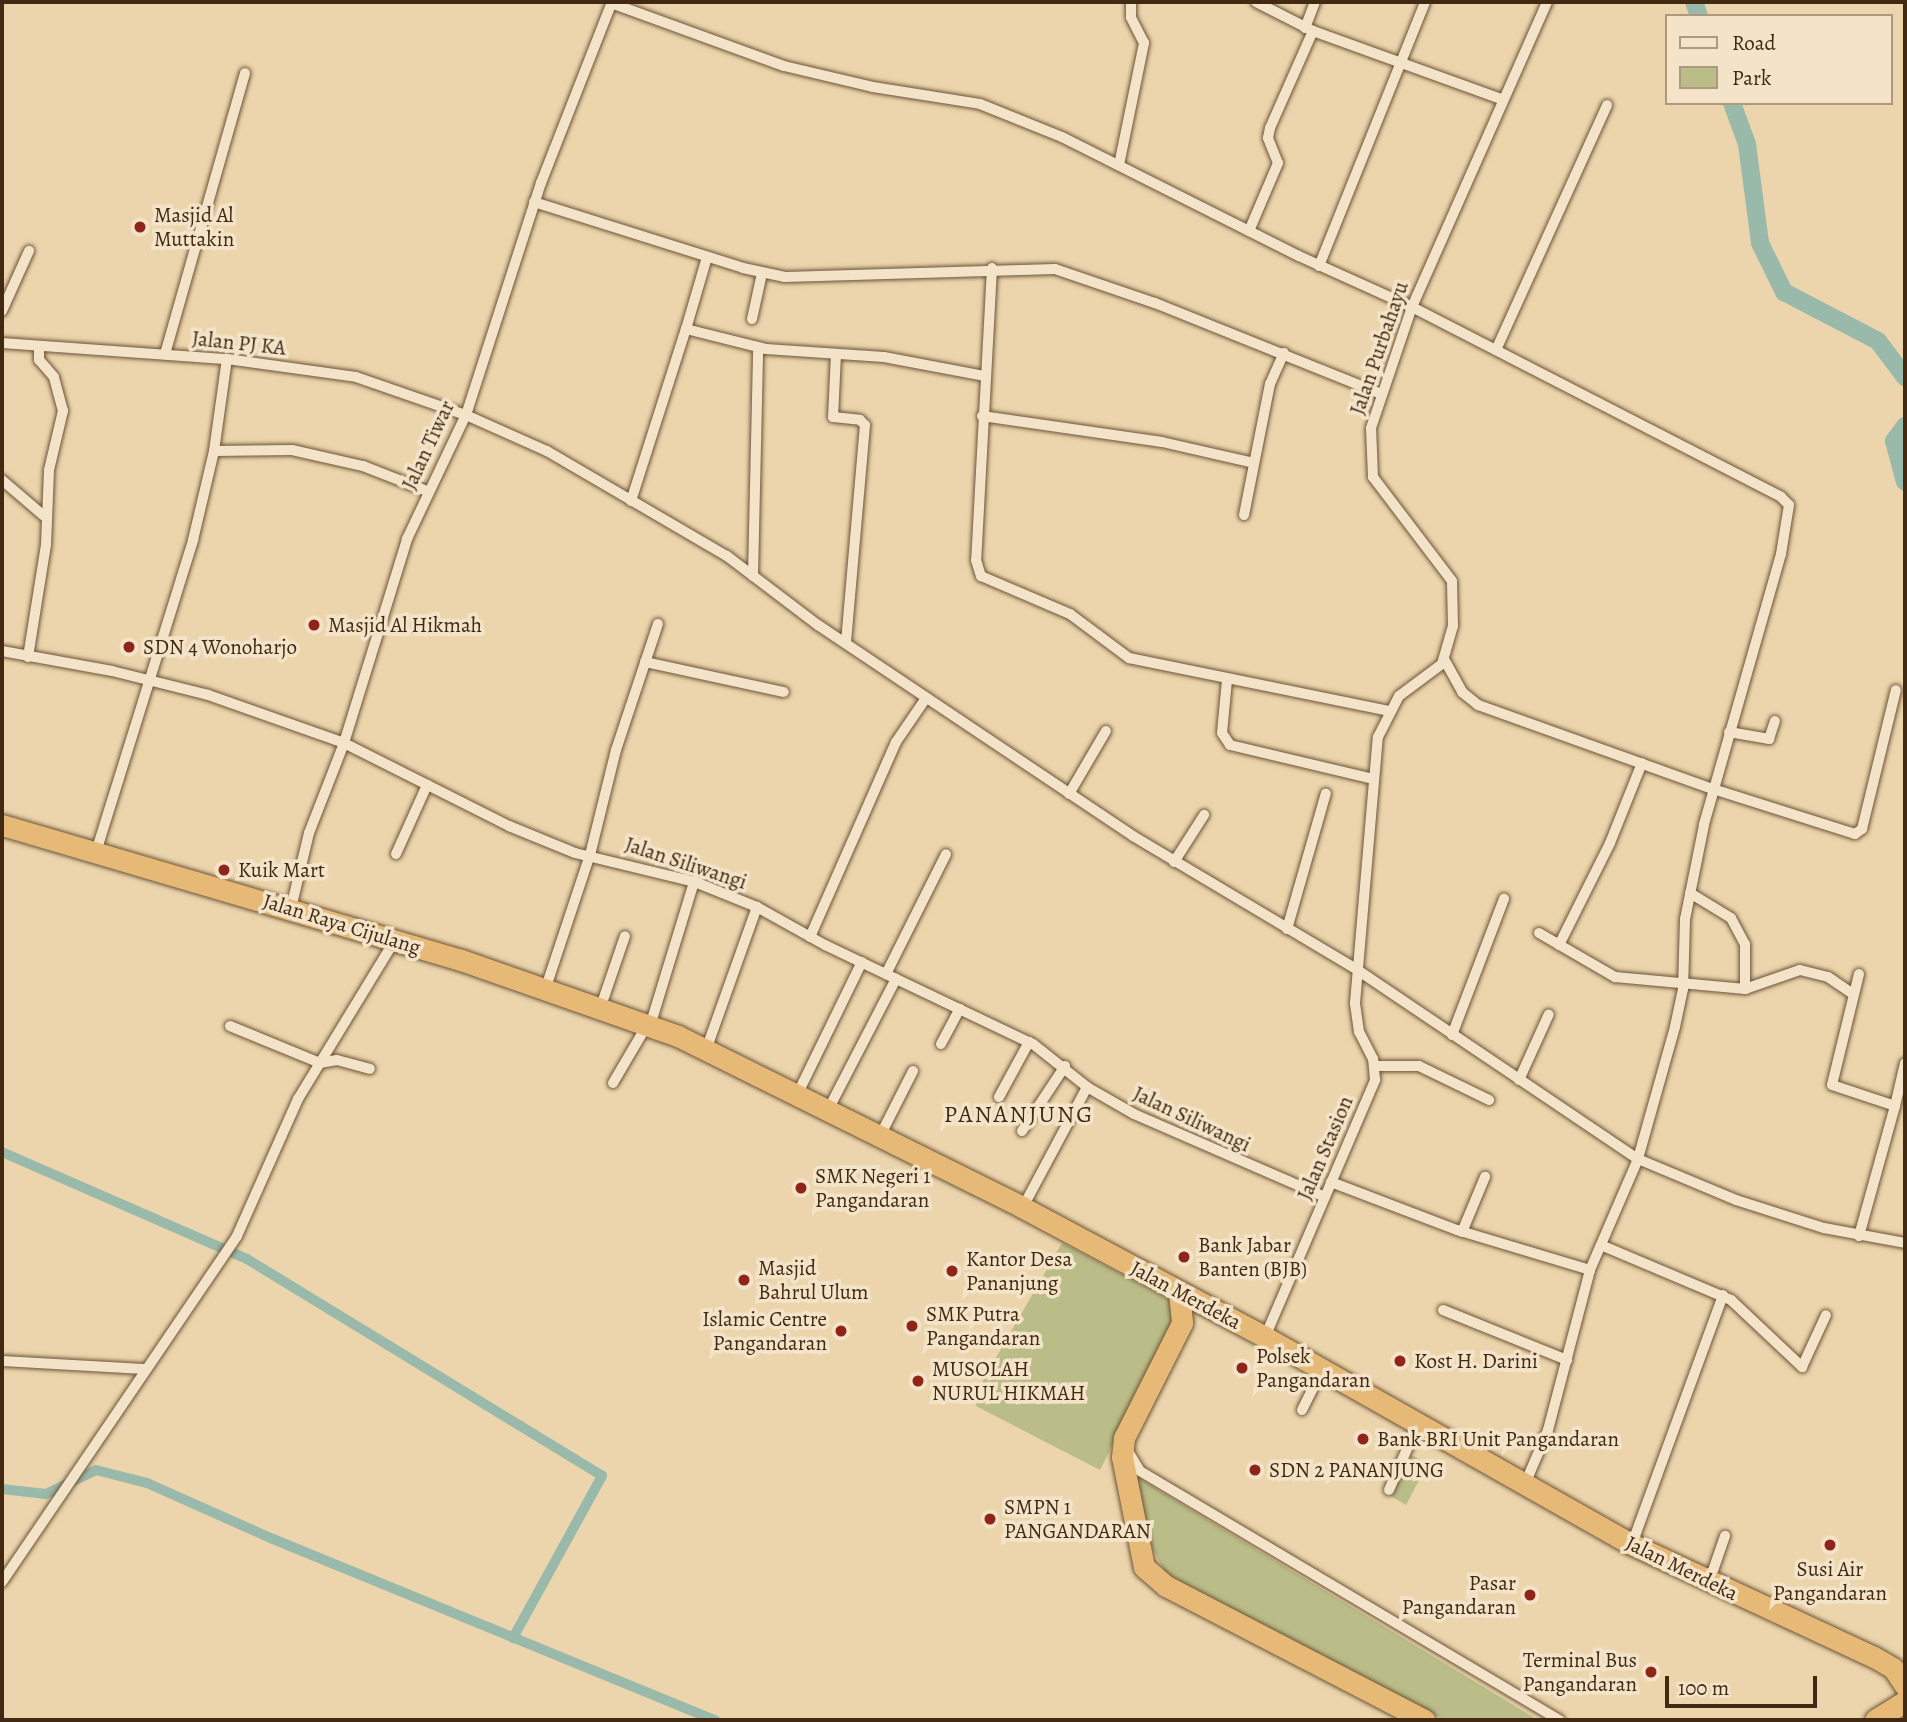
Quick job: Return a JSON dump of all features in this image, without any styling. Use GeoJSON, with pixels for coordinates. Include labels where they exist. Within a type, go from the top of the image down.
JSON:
{"type":"FeatureCollection","features":[{"type":"Feature","properties":{"kind":"highway","name":"Jalan Raya Cijulang"},"geometry":{"type":"LineString","coordinates":[[2,825],[395,940],[678,1036]]}},
{"type":"Feature","properties":{"kind":"highway","name":"Jalan Merdeka"},"geometry":{"type":"LineString","coordinates":[[678,1036],[1023,1207],[1265,1337],[1632,1544],[1874,1657],[1893,1668],[1905,1686]]}},
{"type":"Feature","properties":{"kind":"highway"},"geometry":{"type":"LineString","coordinates":[[1179,1293],[1182,1323],[1124,1438],[1122,1457],[1139,1552],[1152,1576],[1424,1720]]}},
{"type":"Feature","properties":{"kind":"highway"},"geometry":{"type":"LineString","coordinates":[[1182,1323],[1218,1312]]}},
{"type":"Feature","properties":{"kind":"highway"},"geometry":{"type":"LineString","coordinates":[[1875,1720],[1905,1701]]}},
{"type":"Feature","properties":{"kind":"street"},"geometry":{"type":"LineString","coordinates":[[1119,165],[1144,43],[1130,17],[1130,2]]}},
{"type":"Feature","properties":{"kind":"street"},"geometry":{"type":"LineString","coordinates":[[1256,2],[1309,30],[1501,99]]}},
{"type":"Feature","properties":{"kind":"street"},"geometry":{"type":"LineString","coordinates":[[1250,231],[1278,163],[1268,138],[1270,128],[1309,30],[1315,2]]}},
{"type":"Feature","properties":{"kind":"street"},"geometry":{"type":"LineString","coordinates":[[1319,266],[1424,2]]}},
{"type":"Feature","properties":{"kind":"street","name":"Jalan Purbahayu"},"geometry":{"type":"LineString","coordinates":[[1444,659],[1453,626],[1452,581],[1373,477],[1371,429],[1412,307],[1501,99],[1547,2]]}},
{"type":"Feature","properties":{"kind":"street"},"geometry":{"type":"LineString","coordinates":[[612,3],[784,66],[873,87],[980,104],[1119,165],[1319,266],[1412,307],[1781,497],[1789,505],[1781,554],[1713,789],[1690,893],[1682,945],[1682,986],[1638,1159],[1590,1270],[1548,1430],[1525,1484]]}},
{"type":"Feature","properties":{"kind":"street","name":"Jalan Tiwar"},"geometry":{"type":"LineString","coordinates":[[290,908],[309,834],[344,743],[407,539],[427,491],[466,415],[534,202],[612,3]]}},
{"type":"Feature","properties":{"kind":"street"},"geometry":{"type":"LineString","coordinates":[[165,354],[244,74]]}},
{"type":"Feature","properties":{"kind":"street"},"geometry":{"type":"LineString","coordinates":[[1496,350],[1607,105]]}},
{"type":"Feature","properties":{"kind":"street"},"geometry":{"type":"LineString","coordinates":[[534,202],[762,273],[800,277],[992,268],[1067,272],[1284,353],[1381,394]]}},
{"type":"Feature","properties":{"kind":"street"},"geometry":{"type":"LineString","coordinates":[[2,311],[29,251]]}},
{"type":"Feature","properties":{"kind":"street"},"geometry":{"type":"LineString","coordinates":[[631,500],[687,328],[707,257]]}},
{"type":"Feature","properties":{"kind":"street"},"geometry":{"type":"LineString","coordinates":[[992,268],[976,560],[981,576],[1070,614],[1122,656],[1227,680],[1388,711]]}},
{"type":"Feature","properties":{"kind":"street"},"geometry":{"type":"LineString","coordinates":[[752,319],[762,273]]}},
{"type":"Feature","properties":{"kind":"street"},"geometry":{"type":"LineString","coordinates":[[687,328],[758,348],[888,357],[985,376]]}},
{"type":"Feature","properties":{"kind":"street","name":"Jalan PJ KA"},"geometry":{"type":"LineString","coordinates":[[2,343],[226,359],[356,377],[466,415],[547,451],[753,576],[846,643],[1069,794],[1174,862],[1356,969],[1638,1159],[1736,1200],[1859,1236],[1905,1243]]}},
{"type":"Feature","properties":{"kind":"street"},"geometry":{"type":"LineString","coordinates":[[28,657],[46,545],[44,516],[63,411],[54,377],[39,360],[38,346]]}},
{"type":"Feature","properties":{"kind":"street"},"geometry":{"type":"LineString","coordinates":[[753,576],[758,348]]}},
{"type":"Feature","properties":{"kind":"street"},"geometry":{"type":"LineString","coordinates":[[1244,515],[1270,384],[1284,353]]}},
{"type":"Feature","properties":{"kind":"street"},"geometry":{"type":"LineString","coordinates":[[836,354],[833,416],[860,420],[865,425],[846,643]]}},
{"type":"Feature","properties":{"kind":"street"},"geometry":{"type":"LineString","coordinates":[[96,852],[150,681],[214,451],[226,359]]}},
{"type":"Feature","properties":{"kind":"street"},"geometry":{"type":"LineString","coordinates":[[982,416],[1162,442],[1254,463]]}},
{"type":"Feature","properties":{"kind":"street"},"geometry":{"type":"LineString","coordinates":[[214,451],[292,450],[370,468],[427,491]]}},
{"type":"Feature","properties":{"kind":"street"},"geometry":{"type":"LineString","coordinates":[[2,480],[44,516]]}},
{"type":"Feature","properties":{"kind":"street"},"geometry":{"type":"LineString","coordinates":[[545,990],[590,855],[609,774],[658,624]]}},
{"type":"Feature","properties":{"kind":"street","name":"Jalan Siliwangi"},"geometry":{"type":"LineString","coordinates":[[2,651],[208,695],[344,743],[509,826],[590,855],[694,882],[757,907],[810,937],[1029,1042],[1065,1066],[1087,1087],[1134,1114],[1325,1198]]}},
{"type":"Feature","properties":{"kind":"street"},"geometry":{"type":"LineString","coordinates":[[1489,1100],[1419,1066],[1375,1066],[1356,1019],[1356,969],[1378,737],[1388,711],[1399,696],[1435,672],[1444,659],[1462,692],[1478,705],[1713,789],[1858,834],[1896,691]]}},
{"type":"Feature","properties":{"kind":"street"},"geometry":{"type":"LineString","coordinates":[[645,662],[784,692]]}},
{"type":"Feature","properties":{"kind":"street"},"geometry":{"type":"LineString","coordinates":[[1227,680],[1222,733],[1230,745],[1374,779]]}},
{"type":"Feature","properties":{"kind":"street"},"geometry":{"type":"LineString","coordinates":[[810,937],[896,742],[926,698]]}},
{"type":"Feature","properties":{"kind":"street"},"geometry":{"type":"LineString","coordinates":[[1729,732],[1769,739],[1775,721]]}},
{"type":"Feature","properties":{"kind":"street"},"geometry":{"type":"LineString","coordinates":[[1069,794],[1106,730]]}},
{"type":"Feature","properties":{"kind":"street"},"geometry":{"type":"LineString","coordinates":[[1559,944],[1610,844],[1642,763]]}},
{"type":"Feature","properties":{"kind":"street"},"geometry":{"type":"LineString","coordinates":[[396,854],[427,785]]}},
{"type":"Feature","properties":{"kind":"street"},"geometry":{"type":"LineString","coordinates":[[1287,929],[1326,793]]}},
{"type":"Feature","properties":{"kind":"street"},"geometry":{"type":"LineString","coordinates":[[1174,862],[1204,815]]}},
{"type":"Feature","properties":{"kind":"street"},"geometry":{"type":"LineString","coordinates":[[828,1110],[946,854]]}},
{"type":"Feature","properties":{"kind":"street"},"geometry":{"type":"LineString","coordinates":[[613,1083],[649,1026],[694,882]]}},
{"type":"Feature","properties":{"kind":"street"},"geometry":{"type":"LineString","coordinates":[[1690,893],[1731,918],[1745,944],[1745,984]]}},
{"type":"Feature","properties":{"kind":"street"},"geometry":{"type":"LineString","coordinates":[[1451,1035],[1504,899]]}},
{"type":"Feature","properties":{"kind":"street"},"geometry":{"type":"LineString","coordinates":[[706,1050],[757,907]]}},
{"type":"Feature","properties":{"kind":"street"},"geometry":{"type":"LineString","coordinates":[[1539,933],[1615,977],[1682,986],[1745,984],[1800,970],[1828,977],[1853,994]]}},
{"type":"Feature","properties":{"kind":"street"},"geometry":{"type":"LineString","coordinates":[[600,1009],[625,936]]}},
{"type":"Feature","properties":{"kind":"street"},"geometry":{"type":"LineString","coordinates":[[2,1582],[144,1369],[237,1236],[298,1099],[395,940]]}},
{"type":"Feature","properties":{"kind":"street"},"geometry":{"type":"LineString","coordinates":[[797,1095],[862,962]]}},
{"type":"Feature","properties":{"kind":"street"},"geometry":{"type":"LineString","coordinates":[[1859,974],[1832,1085],[1895,1106]]}},
{"type":"Feature","properties":{"kind":"street"},"geometry":{"type":"LineString","coordinates":[[941,1044],[960,1009]]}},
{"type":"Feature","properties":{"kind":"street"},"geometry":{"type":"LineString","coordinates":[[1519,1080],[1549,1014]]}},
{"type":"Feature","properties":{"kind":"street"},"geometry":{"type":"LineString","coordinates":[[230,1026],[320,1063],[337,1060],[370,1069]]}},
{"type":"Feature","properties":{"kind":"street"},"geometry":{"type":"LineString","coordinates":[[999,1097],[1029,1042]]}},
{"type":"Feature","properties":{"kind":"street"},"geometry":{"type":"LineString","coordinates":[[1859,1236],[1895,1106],[1902,1091],[1905,1063]]}},
{"type":"Feature","properties":{"kind":"street"},"geometry":{"type":"LineString","coordinates":[[1022,1131],[1065,1066]]}},
{"type":"Feature","properties":{"kind":"street","name":"Jalan Stasion"},"geometry":{"type":"LineString","coordinates":[[1265,1337],[1375,1080],[1375,1066]]}},
{"type":"Feature","properties":{"kind":"street"},"geometry":{"type":"LineString","coordinates":[[880,1136],[913,1071]]}},
{"type":"Feature","properties":{"kind":"street"},"geometry":{"type":"LineString","coordinates":[[1023,1207],[1087,1087]]}},
{"type":"Feature","properties":{"kind":"street"},"geometry":{"type":"LineString","coordinates":[[1462,1232],[1485,1177]]}},
{"type":"Feature","properties":{"kind":"street"},"geometry":{"type":"LineString","coordinates":[[1331,1182],[1462,1232],[1590,1270]]}},
{"type":"Feature","properties":{"kind":"street"},"geometry":{"type":"LineString","coordinates":[[1601,1245],[1723,1295],[1802,1367],[1826,1315]]}},
{"type":"Feature","properties":{"kind":"street"},"geometry":{"type":"LineString","coordinates":[[1632,1544],[1723,1295]]}},
{"type":"Feature","properties":{"kind":"street"},"geometry":{"type":"LineString","coordinates":[[1443,1310],[1567,1360]]}},
{"type":"Feature","properties":{"kind":"street"},"geometry":{"type":"LineString","coordinates":[[2,1361],[144,1369]]}},
{"type":"Feature","properties":{"kind":"street"},"geometry":{"type":"LineString","coordinates":[[1303,1410],[1322,1370]]}},
{"type":"Feature","properties":{"kind":"street"},"geometry":{"type":"LineString","coordinates":[[1389,1490],[1418,1424]]}},
{"type":"Feature","properties":{"kind":"street"},"geometry":{"type":"LineString","coordinates":[[1124,1438],[1140,1471],[1560,1720]]}},
{"type":"Feature","properties":{"kind":"street"},"geometry":{"type":"LineString","coordinates":[[1709,1582],[1725,1536]]}},
{"type":"Feature","properties":{"kind":"green space"},"geometry":{"type":"Polygon","coordinates":[[[1062,1243],[1174,1302],[1179,1311],[1100,1470],[976,1406],[974,1396],[1062,1243]]]}},
{"type":"Feature","properties":{"kind":"green space"},"geometry":{"type":"Polygon","coordinates":[[[1411,1455],[1428,1463],[1406,1505],[1389,1495],[1411,1455]]]}},
{"type":"Feature","properties":{"kind":"green space"},"geometry":{"type":"Polygon","coordinates":[[[1137,1477],[1538,1720],[1444,1720],[1166,1574],[1151,1546],[1137,1477]]]}},
{"type":"Feature","properties":{"kind":"waterway"},"geometry":{"type":"LineString","coordinates":[[1694,2],[1698,14]]}},
{"type":"Feature","properties":{"kind":"waterway"},"geometry":{"type":"LineString","coordinates":[[1733,105],[1747,144],[1760,243],[1784,292],[1878,341],[1905,377]]}},
{"type":"Feature","properties":{"kind":"waterway"},"geometry":{"type":"LineString","coordinates":[[1905,426],[1894,441],[1905,482]]}},
{"type":"Feature","properties":{"kind":"waterway"},"geometry":{"type":"LineString","coordinates":[[2,1152],[247,1259],[602,1476],[513,1638]]}},
{"type":"Feature","properties":{"kind":"waterway"},"geometry":{"type":"LineString","coordinates":[[2,1489],[46,1494],[96,1470],[147,1483],[273,1539],[715,1720]]}},
{"type":"Feature","properties":{"kind":"place","name":"Masjid Al Muttakin"},"geometry":{"type":"Point","coordinates":[140,227]}},
{"type":"Feature","properties":{"kind":"place","name":"Masjid Al Hikmah"},"geometry":{"type":"Point","coordinates":[314,625]}},
{"type":"Feature","properties":{"kind":"place","name":"SDN 4 Wonoharjo"},"geometry":{"type":"Point","coordinates":[129,647]}},
{"type":"Feature","properties":{"kind":"place","name":"Kuik Mart"},"geometry":{"type":"Point","coordinates":[224,870]}},
{"type":"Feature","properties":{"kind":"place","name":"SMK Negeri 1 Pangandaran"},"geometry":{"type":"Point","coordinates":[801,1188]}},
{"type":"Feature","properties":{"kind":"place","name":"Bank Jabar Banten (BJB)"},"geometry":{"type":"Point","coordinates":[1184,1257]}},
{"type":"Feature","properties":{"kind":"place","name":"Kantor Desa Pananjung"},"geometry":{"type":"Point","coordinates":[952,1271]}},
{"type":"Feature","properties":{"kind":"place","name":"Masjid Bahrul Ulum"},"geometry":{"type":"Point","coordinates":[744,1280]}},
{"type":"Feature","properties":{"kind":"place","name":"SMK Putra Pangandaran"},"geometry":{"type":"Point","coordinates":[912,1326]}},
{"type":"Feature","properties":{"kind":"place","name":"Islamic Centre Pangandaran"},"geometry":{"type":"Point","coordinates":[841,1331]}},
{"type":"Feature","properties":{"kind":"place","name":"Kost H. Darini"},"geometry":{"type":"Point","coordinates":[1400,1361]}},
{"type":"Feature","properties":{"kind":"place","name":"Polsek Pangandaran"},"geometry":{"type":"Point","coordinates":[1242,1368]}},
{"type":"Feature","properties":{"kind":"place","name":"MUSOLAH NURUL HIKMAH"},"geometry":{"type":"Point","coordinates":[918,1381]}},
{"type":"Feature","properties":{"kind":"place","name":"Bank BRI Unit Pangandaran"},"geometry":{"type":"Point","coordinates":[1363,1439]}},
{"type":"Feature","properties":{"kind":"place","name":"SDN 2 PANANJUNG"},"geometry":{"type":"Point","coordinates":[1255,1470]}},
{"type":"Feature","properties":{"kind":"place","name":"SMPN 1 PANGANDARAN"},"geometry":{"type":"Point","coordinates":[990,1519]}},
{"type":"Feature","properties":{"kind":"place","name":"Susi Air Pangandaran"},"geometry":{"type":"Point","coordinates":[1830,1545]}},
{"type":"Feature","properties":{"kind":"place","name":"Pasar Pangandaran"},"geometry":{"type":"Point","coordinates":[1530,1595]}},
{"type":"Feature","properties":{"kind":"place","name":"Terminal Bus Pangandaran"},"geometry":{"type":"Point","coordinates":[1651,1672]}},
{"type":"Feature","properties":{"kind":"district","name":"PANANJUNG"},"geometry":{"type":"Point","coordinates":[1019,1115]}}]}
